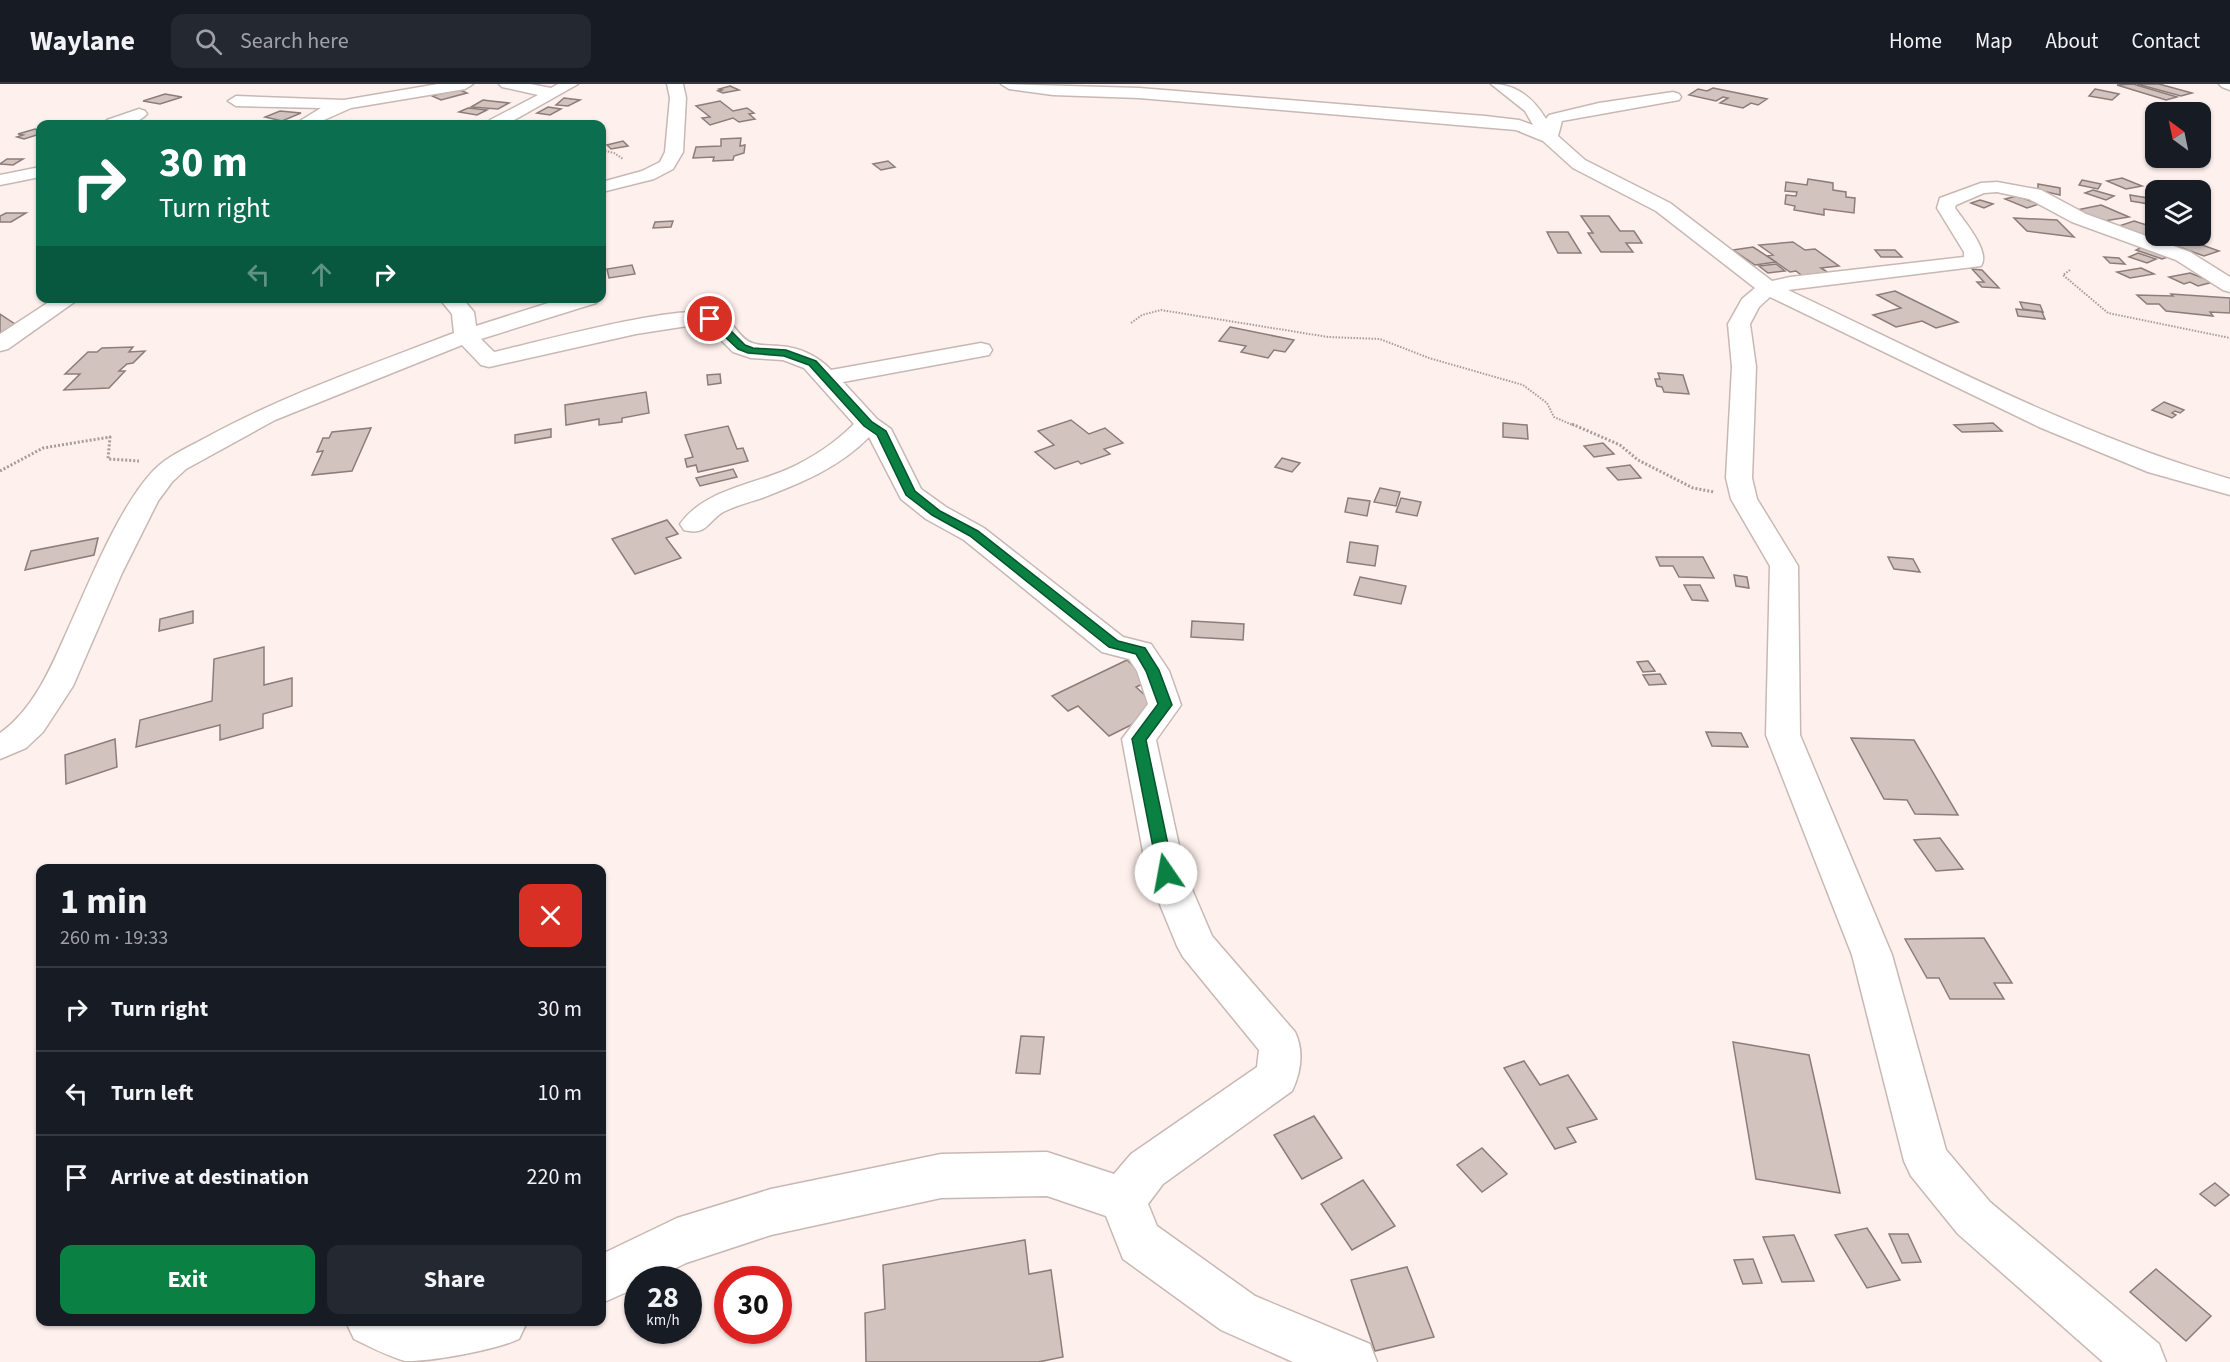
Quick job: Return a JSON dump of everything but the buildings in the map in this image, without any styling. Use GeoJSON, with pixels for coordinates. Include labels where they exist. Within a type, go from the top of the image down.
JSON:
{"type":"FeatureCollection","features":[{"type":"Feature","properties":{"kind":"street"},"geometry":{"type":"LineString","coordinates":[[311,120],[332,109],[349,104],[465,84]]}},
{"type":"Feature","properties":{"kind":"street"},"geometry":{"type":"LineString","coordinates":[[507,84],[551,93]]}},
{"type":"Feature","properties":{"kind":"street"},"geometry":{"type":"LineString","coordinates":[[503,120],[570,84]]}},
{"type":"Feature","properties":{"kind":"street"},"geometry":{"type":"LineString","coordinates":[[606,186],[648,175],[667,165],[674,152],[678,98],[675,84]]}},
{"type":"Feature","properties":{"kind":"street"},"geometry":{"type":"LineString","coordinates":[[1009,84],[1053,90],[1139,93],[1485,121],[1519,125],[1549,137]]}},
{"type":"Feature","properties":{"kind":"street"},"geometry":{"type":"LineString","coordinates":[[1139,93],[1161,84]]}},
{"type":"Feature","properties":{"kind":"street"},"geometry":{"type":"LineString","coordinates":[[1499,84],[1531,108],[1549,137],[1579,164],[1663,207],[1768,288],[2048,422],[2157,466],[2230,488]]}},
{"type":"Feature","properties":{"kind":"street"},"geometry":{"type":"LineString","coordinates":[[1549,137],[1555,118],[1599,108],[1673,98]]}},
{"type":"Feature","properties":{"kind":"street"},"geometry":{"type":"LineString","coordinates":[[236,101],[349,104]]}},
{"type":"Feature","properties":{"kind":"street"},"geometry":{"type":"LineString","coordinates":[[123,120],[139,114]]}},
{"type":"Feature","properties":{"kind":"street"},"geometry":{"type":"LineString","coordinates":[[21,175],[29,164],[36,160]]}},
{"type":"Feature","properties":{"kind":"street"},"geometry":{"type":"LineString","coordinates":[[0,180],[36,173]]}},
{"type":"Feature","properties":{"kind":"street"},"geometry":{"type":"LineString","coordinates":[[2141,1362],[1974,1218],[1928,1161],[1872,955],[1783,735],[1784,566],[1744,499],[1739,478],[1744,367],[1739,324],[1750,304],[1768,288],[1790,283],[1974,262],[1974,252],[1947,208],[1947,202],[1981,188],[1997,187],[2034,194],[2079,218],[2183,256],[2230,286]]}},
{"type":"Feature","properties":{"kind":"street"},"geometry":{"type":"LineString","coordinates":[[0,344],[62,303]]}},
{"type":"Feature","properties":{"kind":"street"},"geometry":{"type":"LineString","coordinates":[[454,303],[463,312],[466,336],[489,360],[636,327],[694,318],[717,322],[741,347],[751,351],[786,353],[812,363],[868,424],[882,434],[910,493],[936,513],[974,534],[1113,645],[1140,651],[1153,670],[1165,705],[1138,739],[1166,873],[1197,946],[1280,1046],[1277,1077],[1147,1169],[1123,1199]]}},
{"type":"Feature","properties":{"kind":"street"},"geometry":{"type":"LineString","coordinates":[[0,747],[15,740],[31,724],[62,678],[108,573],[145,499],[163,476],[177,464],[266,416],[466,336],[572,303]]}},
{"type":"Feature","properties":{"kind":"street"},"geometry":{"type":"LineString","coordinates":[[826,378],[981,350]]}},
{"type":"Feature","properties":{"kind":"street"},"geometry":{"type":"LineString","coordinates":[[694,524],[713,507],[807,469],[846,446],[868,424]]}},
{"type":"Feature","properties":{"kind":"street"},"geometry":{"type":"LineString","coordinates":[[606,1277],[677,1242],[771,1212],[941,1176],[1047,1174],[1123,1199]]}},
{"type":"Feature","properties":{"kind":"street"},"geometry":{"type":"LineString","coordinates":[[1123,1199],[1140,1242],[1238,1313],[1352,1362]]}},
{"type":"Feature","properties":{"kind":"street"},"geometry":{"type":"LineString","coordinates":[[381,1326],[417,1341],[484,1326]]}},
{"type":"Feature","properties":{"kind":"path"},"geometry":{"type":"LineString","coordinates":[[2070,270],[2063,275],[2108,313],[2230,338]]}},
{"type":"Feature","properties":{"kind":"path"},"geometry":{"type":"LineString","coordinates":[[1131,323],[1142,315],[1161,310],[1328,337],[1380,339],[1429,358],[1523,385],[1547,403],[1554,417],[1620,445],[1638,460],[1693,488],[1744,499]]}},
{"type":"Feature","properties":{"kind":"path"},"geometry":{"type":"LineString","coordinates":[[0,471],[43,448],[110,437],[108,459],[177,464]]}},
{"type":"Feature","properties":{"kind":"route"},"geometry":{"type":"LineString","coordinates":[[710,319],[717,322],[741,347],[751,351],[786,353],[812,363],[868,424],[882,434],[910,493],[936,513],[974,534],[1113,645],[1140,651],[1153,670],[1165,705],[1138,739],[1166,873]]}}]}
